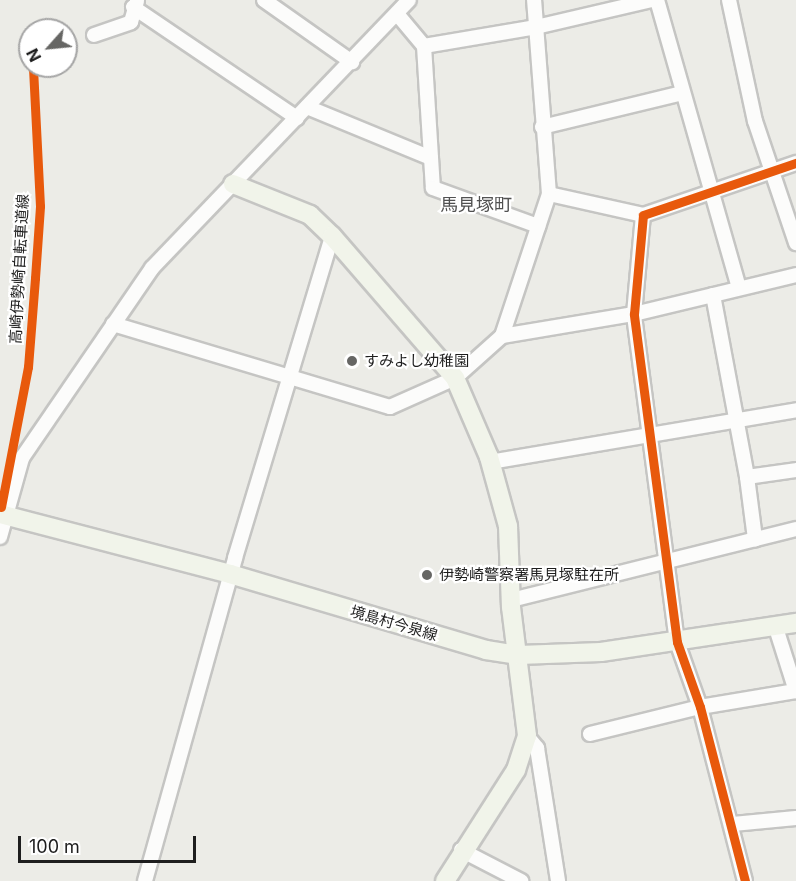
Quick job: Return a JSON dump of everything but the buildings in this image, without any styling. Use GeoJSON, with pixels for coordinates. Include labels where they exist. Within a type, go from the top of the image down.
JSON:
{"type":"FeatureCollection","features":[{"type":"Feature","properties":{"kind":"street"},"geometry":{"type":"LineString","coordinates":[[264,0],[352,62]]}},
{"type":"Feature","properties":{"kind":"street"},"geometry":{"type":"LineString","coordinates":[[0,537],[2,514],[22,458],[152,268],[307,106],[398,15],[409,0]]}},
{"type":"Feature","properties":{"kind":"street"},"geometry":{"type":"LineString","coordinates":[[113,324],[390,407],[455,378],[502,336],[549,194],[542,128],[534,0]]}},
{"type":"Feature","properties":{"kind":"street"},"geometry":{"type":"LineString","coordinates":[[424,46],[536,27],[652,0]]}},
{"type":"Feature","properties":{"kind":"street"},"geometry":{"type":"LineString","coordinates":[[657,0],[739,288]]}},
{"type":"Feature","properties":{"kind":"street"},"geometry":{"type":"LineString","coordinates":[[729,0],[756,121],[796,243]]}},
{"type":"Feature","properties":{"kind":"street"},"geometry":{"type":"LineString","coordinates":[[94,34],[131,22],[135,4],[297,118]]}},
{"type":"Feature","properties":{"kind":"street"},"geometry":{"type":"LineString","coordinates":[[398,15],[424,46],[433,188],[538,226]]}},
{"type":"Feature","properties":{"kind":"street"},"geometry":{"type":"LineString","coordinates":[[542,128],[683,93]]}},
{"type":"Feature","properties":{"kind":"street"},"geometry":{"type":"LineString","coordinates":[[307,106],[431,158]]}},
{"type":"Feature","properties":{"kind":"street"},"geometry":{"type":"LineString","coordinates":[[549,194],[643,215],[796,163]]}},
{"type":"Feature","properties":{"kind":"street"},"geometry":{"type":"LineString","coordinates":[[233,184],[310,215],[332,236],[455,378],[490,462],[508,526],[511,600],[527,736],[516,770],[461,850],[445,881]]}},
{"type":"Feature","properties":{"kind":"street"},"geometry":{"type":"LineString","coordinates":[[643,215],[634,314],[652,435],[664,562],[677,642],[700,707],[733,824],[746,881]]}},
{"type":"Feature","properties":{"kind":"street"},"geometry":{"type":"LineString","coordinates":[[145,881],[230,574],[332,236]]}},
{"type":"Feature","properties":{"kind":"street"},"geometry":{"type":"LineString","coordinates":[[502,336],[634,314],[796,276]]}},
{"type":"Feature","properties":{"kind":"street"},"geometry":{"type":"LineString","coordinates":[[712,295],[747,477],[755,540]]}},
{"type":"Feature","properties":{"kind":"street"},"geometry":{"type":"LineString","coordinates":[[490,462],[796,410]]}},
{"type":"Feature","properties":{"kind":"street"},"geometry":{"type":"LineString","coordinates":[[747,477],[796,470]]}},
{"type":"Feature","properties":{"kind":"street","name":"境島村今泉線"},"geometry":{"type":"LineString","coordinates":[[2,514],[230,574],[486,650],[519,655],[601,652],[776,628],[796,623]]}},
{"type":"Feature","properties":{"kind":"street"},"geometry":{"type":"LineString","coordinates":[[511,600],[796,529]]}},
{"type":"Feature","properties":{"kind":"street"},"geometry":{"type":"LineString","coordinates":[[590,734],[700,707],[796,691],[776,628]]}},
{"type":"Feature","properties":{"kind":"street"},"geometry":{"type":"LineString","coordinates":[[527,736],[537,748],[558,881]]}},
{"type":"Feature","properties":{"kind":"street"},"geometry":{"type":"LineString","coordinates":[[733,824],[796,818]]}},
{"type":"Feature","properties":{"kind":"street"},"geometry":{"type":"LineString","coordinates":[[461,850],[521,881]]}},
{"type":"Feature","properties":{"kind":"cycle path","name":"高崎伊勢崎自転車道線"},"geometry":{"type":"LineString","coordinates":[[1,507],[28,367],[35,278],[40,206],[34,78]]}},
{"type":"Feature","properties":{"kind":"cycle path"},"geometry":{"type":"LineString","coordinates":[[745,881],[700,707],[677,642],[634,314],[643,215],[796,163]]}},
{"type":"Feature","properties":{"kind":"place","name":"すみよし幼稚園"},"geometry":{"type":"Point","coordinates":[352,361]}},
{"type":"Feature","properties":{"kind":"place","name":"伊勢崎警察署馬見塚駐在所"},"geometry":{"type":"Point","coordinates":[427,575]}},
{"type":"Feature","properties":{"kind":"district","name":"馬見塚町"},"geometry":{"type":"Point","coordinates":[476,205]}}]}
